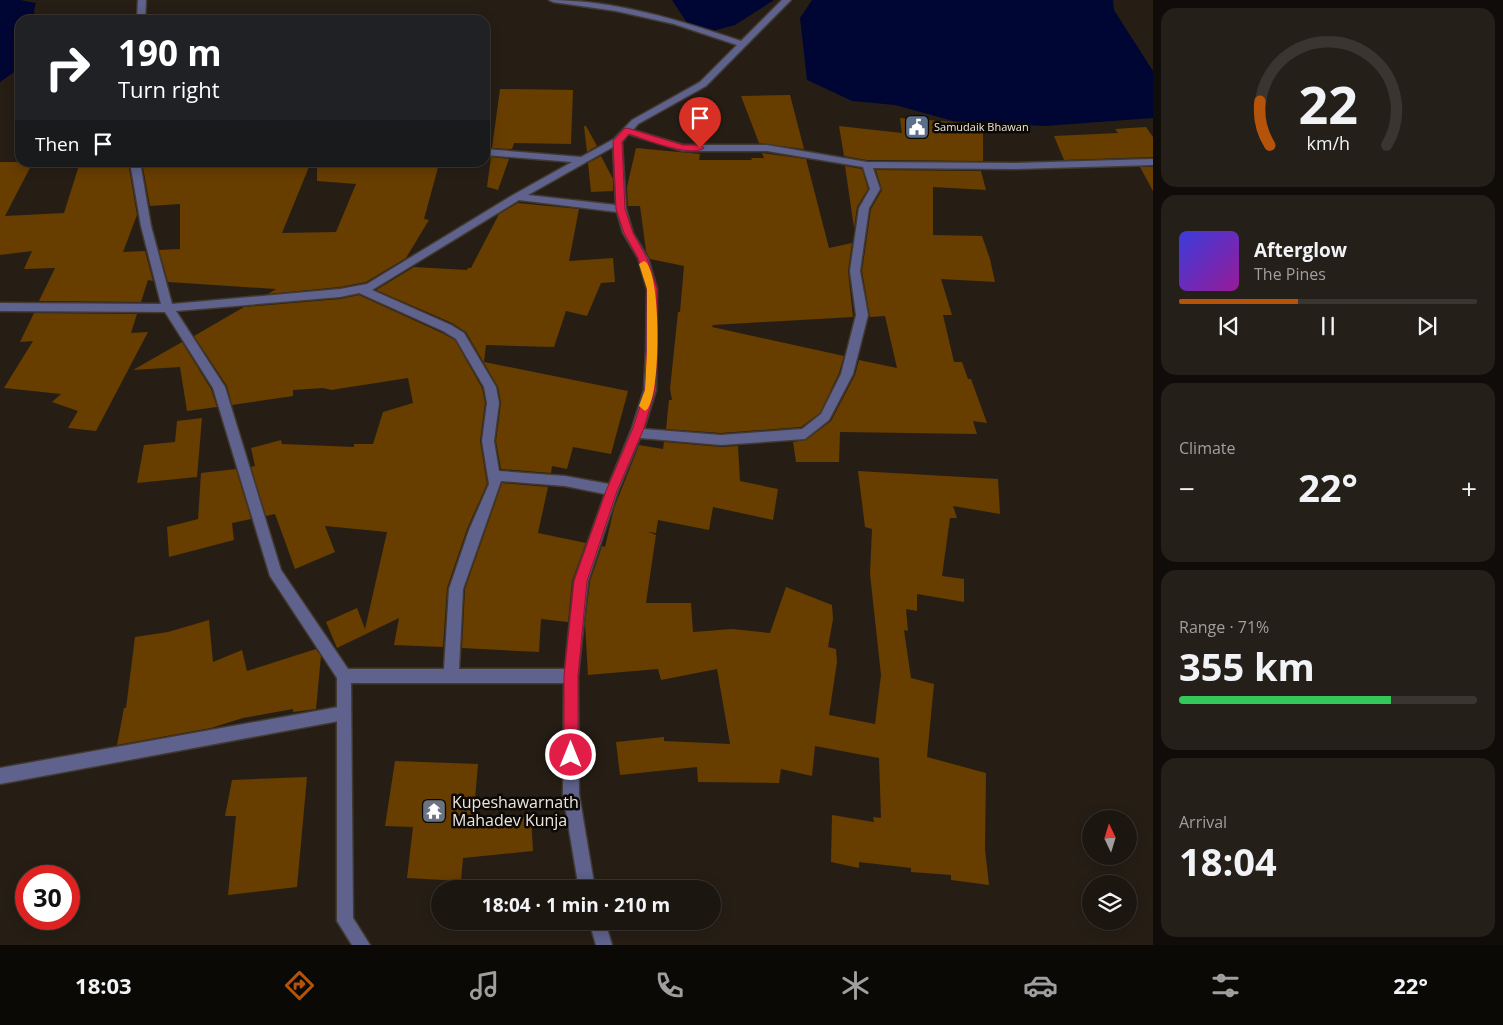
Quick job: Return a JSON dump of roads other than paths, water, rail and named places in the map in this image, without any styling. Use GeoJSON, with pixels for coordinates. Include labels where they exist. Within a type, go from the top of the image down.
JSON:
{"type":"FeatureCollection","features":[{"type":"Feature","properties":{"kind":"street"},"geometry":{"type":"LineString","coordinates":[[141,15],[142,0]]}},
{"type":"Feature","properties":{"kind":"street"},"geometry":{"type":"LineString","coordinates":[[553,0],[676,22],[743,44]]}},
{"type":"Feature","properties":{"kind":"street"},"geometry":{"type":"LineString","coordinates":[[0,307],[168,308],[284,298],[370,287],[517,197],[618,141],[635,122],[703,84],[787,0]]}},
{"type":"Feature","properties":{"kind":"street"},"geometry":{"type":"LineString","coordinates":[[627,131],[683,148],[766,148],[867,165],[1015,166],[1153,162]]}},
{"type":"Feature","properties":{"kind":"street"},"geometry":{"type":"LineString","coordinates":[[585,880],[571,794],[571,676],[581,581],[612,490],[636,433],[650,390],[652,351],[652,289],[642,258],[628,233],[621,209],[618,141]]}},
{"type":"Feature","properties":{"kind":"street"},"geometry":{"type":"LineString","coordinates":[[490,152],[581,160]]}},
{"type":"Feature","properties":{"kind":"street"},"geometry":{"type":"LineString","coordinates":[[636,433],[721,440],[805,434],[826,417],[847,374],[862,315],[854,271],[864,208],[875,189],[867,165]]}},
{"type":"Feature","properties":{"kind":"street"},"geometry":{"type":"LineString","coordinates":[[136,167],[146,226],[168,308],[219,388],[275,572],[344,676],[345,921],[362,945]]}},
{"type":"Feature","properties":{"kind":"street"},"geometry":{"type":"LineString","coordinates":[[517,197],[621,209]]}},
{"type":"Feature","properties":{"kind":"street"},"geometry":{"type":"LineString","coordinates":[[360,289],[447,328],[460,336],[490,387],[493,404],[488,441],[495,484],[476,530],[456,589],[451,676]]}},
{"type":"Feature","properties":{"kind":"street"},"geometry":{"type":"LineString","coordinates":[[493,474],[521,479],[566,481],[612,490]]}},
{"type":"Feature","properties":{"kind":"street"},"geometry":{"type":"LineString","coordinates":[[344,676],[571,676]]}},
{"type":"Feature","properties":{"kind":"street"},"geometry":{"type":"LineString","coordinates":[[0,776],[344,713]]}},
{"type":"Feature","properties":{"kind":"street"},"geometry":{"type":"LineString","coordinates":[[600,930],[604,945]]}},
{"type":"Feature","properties":{"kind":"water"},"geometry":{"type":"Polygon","coordinates":[[[0,0],[20,0],[36,3],[34,15],[15,15],[15,72],[0,82],[0,0]]]}},
{"type":"Feature","properties":{"kind":"water"},"geometry":{"type":"Polygon","coordinates":[[[672,0],[774,0],[735,25],[713,31],[694,29],[689,26],[672,0]]]}},
{"type":"Feature","properties":{"kind":"water"},"geometry":{"type":"Polygon","coordinates":[[[812,0],[1113,0],[1114,10],[1153,71],[1153,118],[1045,126],[953,121],[895,105],[852,101],[807,80],[800,18],[812,0]]]}},
{"type":"Feature","properties":{"kind":"place","name":"Samudaik Bhawan"},"geometry":{"type":"Point","coordinates":[917,127]}},
{"type":"Feature","properties":{"kind":"place","name":"Kupeshawarnath Mahadev Kunja"},"geometry":{"type":"Point","coordinates":[434,811]}}]}
